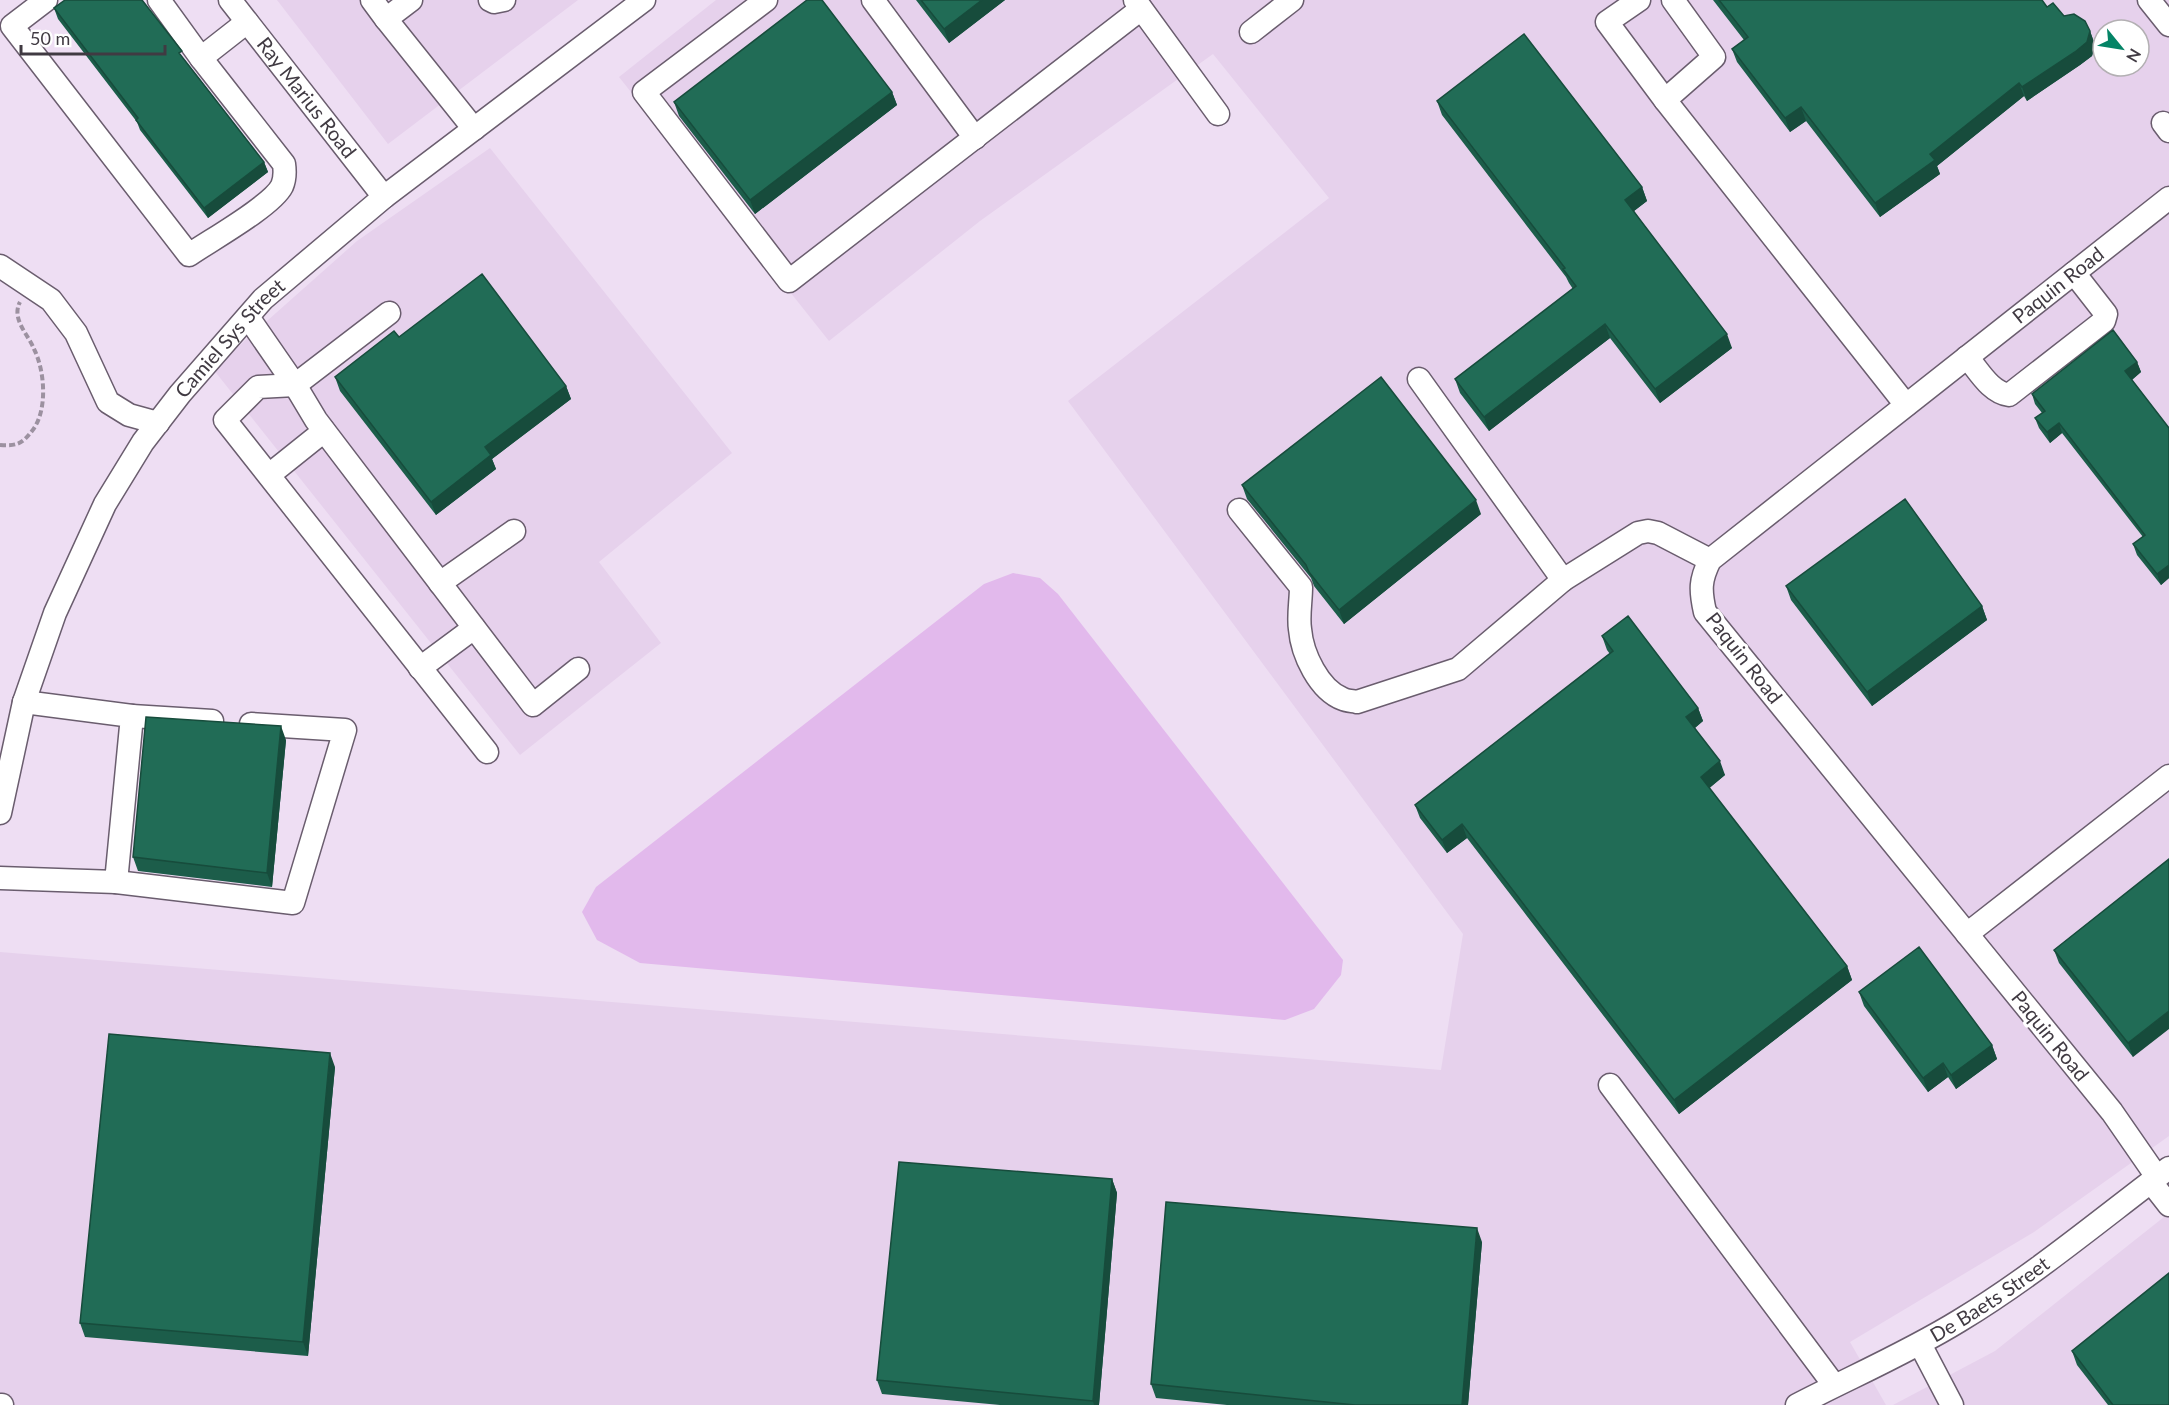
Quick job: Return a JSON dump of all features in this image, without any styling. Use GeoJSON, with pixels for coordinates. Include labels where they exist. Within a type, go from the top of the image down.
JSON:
{"type":"FeatureCollection","features":[{"type":"Feature","properties":{"kind":"street"},"geometry":{"type":"LineString","coordinates":[[46,0],[12,26],[189,255],[270,201],[282,187],[286,172],[284,164],[159,0]]}},
{"type":"Feature","properties":{"kind":"street","name":"Ray Marius Road"},"geometry":{"type":"LineString","coordinates":[[230,0],[384,197]]}},
{"type":"Feature","properties":{"kind":"street"},"geometry":{"type":"LineString","coordinates":[[372,0],[474,129]]}},
{"type":"Feature","properties":{"kind":"street"},"geometry":{"type":"LineString","coordinates":[[386,19],[411,0]]}},
{"type":"Feature","properties":{"kind":"street"},"geometry":{"type":"LineString","coordinates":[[490,0],[494,2],[504,0]]}},
{"type":"Feature","properties":{"kind":"street","name":"Camiel Sys Street"},"geometry":{"type":"LineString","coordinates":[[0,813],[24,702],[55,613],[105,504],[143,442],[180,394],[263,299],[384,197],[644,0]]}},
{"type":"Feature","properties":{"kind":"street"},"geometry":{"type":"LineString","coordinates":[[766,0],[644,92],[789,281],[975,138],[1138,5],[1218,114]]}},
{"type":"Feature","properties":{"kind":"street"},"geometry":{"type":"LineString","coordinates":[[873,0],[975,138]]}},
{"type":"Feature","properties":{"kind":"street"},"geometry":{"type":"LineString","coordinates":[[1251,32],[1292,0]]}},
{"type":"Feature","properties":{"kind":"street"},"geometry":{"type":"LineString","coordinates":[[1639,0],[1607,22],[1665,100],[1906,405]]}},
{"type":"Feature","properties":{"kind":"street"},"geometry":{"type":"LineString","coordinates":[[1665,100],[1714,57],[1673,0]]}},
{"type":"Feature","properties":{"kind":"street"},"geometry":{"type":"LineString","coordinates":[[2149,0],[2169,26]]}},
{"type":"Feature","properties":{"kind":"street"},"geometry":{"type":"LineString","coordinates":[[201,58],[247,22]]}},
{"type":"Feature","properties":{"kind":"street","name":"Paquin Road"},"geometry":{"type":"LineString","coordinates":[[2169,198],[1710,560],[1702,576],[1701,594],[1705,612],[2112,1112],[2159,1176],[2169,1205]]}},
{"type":"Feature","properties":{"kind":"street"},"geometry":{"type":"LineString","coordinates":[[0,266],[51,300],[76,333],[108,402],[129,415],[158,423]]}},
{"type":"Feature","properties":{"kind":"street"},"geometry":{"type":"LineString","coordinates":[[1967,357],[1994,389],[2001,394],[2009,395],[2104,321],[2106,314],[2074,273]]}},
{"type":"Feature","properties":{"kind":"street"},"geometry":{"type":"LineString","coordinates":[[389,313],[295,385],[258,387],[225,420],[488,752]]}},
{"type":"Feature","properties":{"kind":"street"},"geometry":{"type":"LineString","coordinates":[[248,317],[324,430],[533,705],[578,669]]}},
{"type":"Feature","properties":{"kind":"street"},"geometry":{"type":"LineString","coordinates":[[1419,380],[1563,580]]}},
{"type":"Feature","properties":{"kind":"street"},"geometry":{"type":"LineString","coordinates":[[268,476],[324,430]]}},
{"type":"Feature","properties":{"kind":"street"},"geometry":{"type":"LineString","coordinates":[[1239,510],[1301,587],[1300,630],[1304,649],[1314,672],[1328,689],[1343,699],[1357,702],[1458,669],[1563,580],[1638,533],[1648,531],[1658,533],[1710,560]]}},
{"type":"Feature","properties":{"kind":"street"},"geometry":{"type":"LineString","coordinates":[[440,583],[514,531]]}},
{"type":"Feature","properties":{"kind":"street"},"geometry":{"type":"LineString","coordinates":[[420,668],[474,628]]}},
{"type":"Feature","properties":{"kind":"street"},"geometry":{"type":"LineString","coordinates":[[0,878],[116,882],[293,903],[345,730],[132,716],[24,702]]}},
{"type":"Feature","properties":{"kind":"street"},"geometry":{"type":"LineString","coordinates":[[116,882],[132,716]]}},
{"type":"Feature","properties":{"kind":"street"},"geometry":{"type":"LineString","coordinates":[[1967,934],[2169,776]]}},
{"type":"Feature","properties":{"kind":"street"},"geometry":{"type":"LineString","coordinates":[[1610,1085],[1834,1385]]}},
{"type":"Feature","properties":{"kind":"street","name":"De Baets Street"},"geometry":{"type":"LineString","coordinates":[[1797,1405],[1920,1344],[1960,1320],[2019,1280],[2159,1176]]}},
{"type":"Feature","properties":{"kind":"street"},"geometry":{"type":"LineString","coordinates":[[1920,1344],[1952,1405]]}},
{"type":"Feature","properties":{"kind":"path"},"geometry":{"type":"LineString","coordinates":[[0,445],[10,446],[23,442],[36,426],[42,402],[42,376],[35,350],[17,319],[18,306],[28,285]]}},
{"type":"Feature","properties":{"kind":"shaded area"},"geometry":{"type":"Polygon","coordinates":[[[277,0],[578,0],[388,144],[277,0]]]}},
{"type":"Feature","properties":{"kind":"shaded area"},"geometry":{"type":"Polygon","coordinates":[[[716,0],[2169,0],[2169,1136],[2034,1232],[1850,1342],[1886,1405],[0,1405],[0,952],[1441,1070],[1463,934],[1068,401],[1329,198],[1213,54],[980,221],[829,341],[619,77],[716,0]]]}},
{"type":"Feature","properties":{"kind":"shaded area"},"geometry":{"type":"Polygon","coordinates":[[[490,148],[732,453],[599,562],[661,643],[520,755],[213,369],[357,241],[490,148]]]}},
{"type":"Feature","properties":{"kind":"shaded area"},"geometry":{"type":"Polygon","coordinates":[[[1013,573],[1040,578],[1058,594],[1343,960],[1341,975],[1314,1009],[1285,1020],[640,963],[597,940],[582,912],[596,887],[984,584],[1013,573]]]}},
{"type":"Feature","properties":{"kind":"shaded area"},"geometry":{"type":"Polygon","coordinates":[[[2169,1213],[2169,1405],[1893,1405],[1995,1351],[2169,1213]]]}},
{"type":"Feature","properties":{"kind":"building"},"geometry":{"type":"Polygon","coordinates":[[[65,0],[142,0],[182,51],[179,53],[264,162],[204,208],[54,8],[65,0]]]}},
{"type":"Feature","properties":{"kind":"building"},"geometry":{"type":"Polygon","coordinates":[[[807,0],[822,0],[892,92],[750,200],[674,102],[807,0]]]}},
{"type":"Feature","properties":{"kind":"building"},"geometry":{"type":"Polygon","coordinates":[[[921,0],[982,0],[944,29],[921,0]]]}},
{"type":"Feature","properties":{"kind":"building"},"geometry":{"type":"Polygon","coordinates":[[[1719,0],[2042,0],[2047,7],[2053,3],[2064,16],[2074,14],[2085,21],[2090,31],[2087,42],[2075,52],[2022,87],[2019,83],[1930,154],[1935,160],[1875,203],[1801,107],[1785,118],[1732,49],[1748,37],[1719,0]]]}},
{"type":"Feature","properties":{"kind":"building"},"geometry":{"type":"Polygon","coordinates":[[[1524,34],[1642,187],[1625,200],[1727,334],[1655,389],[1605,324],[1484,417],[1455,379],[1576,286],[1563,269],[1565,268],[1437,101],[1524,34]]]}},
{"type":"Feature","properties":{"kind":"building"},"geometry":{"type":"Polygon","coordinates":[[[482,274],[566,386],[485,447],[491,455],[431,502],[335,377],[394,331],[399,337],[482,274]]]}},
{"type":"Feature","properties":{"kind":"building"},"geometry":{"type":"Polygon","coordinates":[[[2113,330],[2137,362],[2125,371],[2169,428],[2169,565],[2157,574],[2133,544],[2145,535],[2059,423],[2047,432],[2035,418],[2045,411],[2032,394],[2113,330]]]}},
{"type":"Feature","properties":{"kind":"building"},"geometry":{"type":"Polygon","coordinates":[[[1381,377],[1476,500],[1339,610],[1242,485],[1381,377]]]}},
{"type":"Feature","properties":{"kind":"building"},"geometry":{"type":"Polygon","coordinates":[[[1905,499],[1982,606],[1867,692],[1786,586],[1905,499]]]}},
{"type":"Feature","properties":{"kind":"building"},"geometry":{"type":"Polygon","coordinates":[[[1628,616],[1698,708],[1686,717],[1720,761],[1701,777],[1847,966],[1674,1100],[1462,824],[1442,840],[1415,805],[1613,651],[1602,636],[1628,616]]]}},
{"type":"Feature","properties":{"kind":"building"},"geometry":{"type":"Polygon","coordinates":[[[146,717],[281,726],[267,873],[133,857],[146,717]]]}},
{"type":"Feature","properties":{"kind":"building"},"geometry":{"type":"Polygon","coordinates":[[[2169,859],[2169,1011],[2128,1043],[2054,950],[2169,859]]]}},
{"type":"Feature","properties":{"kind":"building"},"geometry":{"type":"Polygon","coordinates":[[[1919,947],[1992,1045],[1951,1075],[1943,1063],[1923,1078],[1859,992],[1919,947]]]}},
{"type":"Feature","properties":{"kind":"building"},"geometry":{"type":"Polygon","coordinates":[[[109,1034],[330,1053],[303,1342],[80,1323],[109,1034]]]}},
{"type":"Feature","properties":{"kind":"building"},"geometry":{"type":"Polygon","coordinates":[[[899,1162],[1112,1179],[1093,1401],[877,1380],[899,1162]]]}},
{"type":"Feature","properties":{"kind":"building"},"geometry":{"type":"Polygon","coordinates":[[[1166,1202],[1477,1228],[1462,1405],[1355,1405],[1151,1384],[1166,1202]]]}},
{"type":"Feature","properties":{"kind":"building"},"geometry":{"type":"Polygon","coordinates":[[[2169,1273],[2169,1405],[2113,1405],[2072,1351],[2169,1273]]]}}]}
